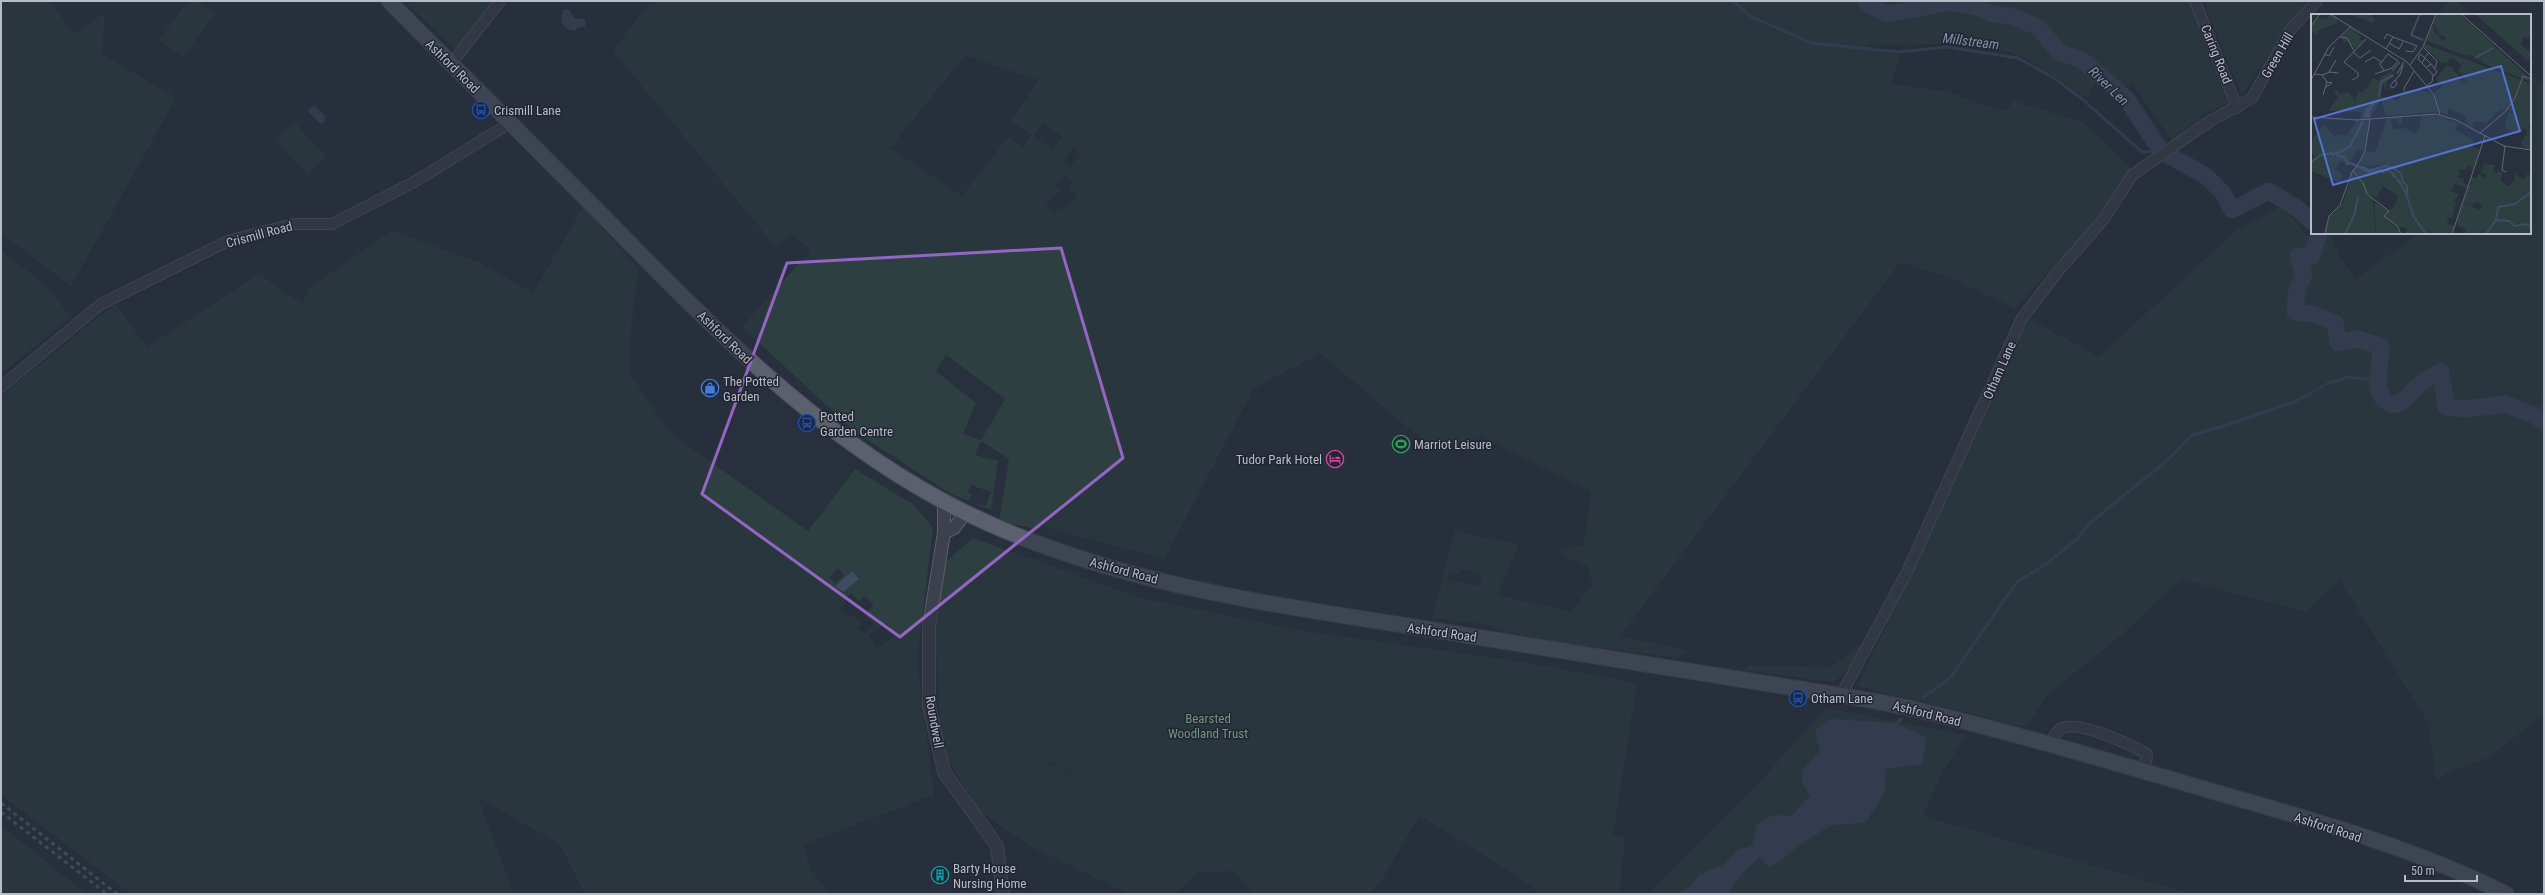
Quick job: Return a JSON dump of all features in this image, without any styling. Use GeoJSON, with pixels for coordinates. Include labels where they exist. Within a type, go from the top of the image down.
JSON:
{"type":"FeatureCollection","features":[{"type":"Feature","properties":{"kind":"main road","name":"Ashford Road"},"geometry":{"type":"LineString","coordinates":[[389,1],[705,319],[762,372],[847,441],[891,471],[944,502],[994,526],[1076,556],[1230,596],[1326,614],[1841,695],[1904,707],[2050,745],[2267,807],[2424,859],[2506,894]]}},
{"type":"Feature","properties":{"kind":"street"},"geometry":{"type":"LineString","coordinates":[[451,64],[500,1]]}},
{"type":"Feature","properties":{"kind":"street","name":"Caring Road"},"geometry":{"type":"LineString","coordinates":[[2195,1],[2237,108]]}},
{"type":"Feature","properties":{"kind":"street","name":"Green Hill"},"geometry":{"type":"LineString","coordinates":[[2237,108],[2252,98],[2291,29],[2318,1]]}},
{"type":"Feature","properties":{"kind":"street","name":"Otham Lane"},"geometry":{"type":"LineString","coordinates":[[1841,695],[1907,572],[2022,318],[2060,269],[2104,220],[2132,175],[2210,121],[2237,108]]}},
{"type":"Feature","properties":{"kind":"street","name":"Crismill Road"},"geometry":{"type":"LineString","coordinates":[[1,387],[101,304],[228,241],[294,224],[332,224],[414,182],[510,123]]}},
{"type":"Feature","properties":{"kind":"street","name":"Roundwell"},"geometry":{"type":"LineString","coordinates":[[944,502],[944,533],[929,626],[929,705],[944,772],[997,846],[1003,894]]}},
{"type":"Feature","properties":{"kind":"street"},"geometry":{"type":"LineString","coordinates":[[944,533],[954,528],[965,513]]}},
{"type":"Feature","properties":{"kind":"street"},"geometry":{"type":"LineString","coordinates":[[2050,745],[2057,731],[2063,727],[2079,727],[2147,754],[2145,772]]}},
{"type":"Feature","properties":{"kind":"highlighted area"},"geometry":{"type":"Polygon","coordinates":[[[1061,248],[1123,458],[900,637],[702,494],[787,263],[1061,248]]]}},
{"type":"Feature","properties":{"kind":"green space"},"geometry":{"type":"Polygon","coordinates":[[[1,1],[49,1],[74,34],[105,13],[102,54],[176,98],[71,286],[1,233],[1,1]]]}},
{"type":"Feature","properties":{"kind":"green space"},"geometry":{"type":"Polygon","coordinates":[[[188,1],[198,1],[215,13],[183,57],[159,40],[188,1]]]}},
{"type":"Feature","properties":{"kind":"green space"},"geometry":{"type":"Polygon","coordinates":[[[404,1],[494,1],[456,50],[404,1]]]}},
{"type":"Feature","properties":{"kind":"green space"},"geometry":{"type":"Polygon","coordinates":[[[651,1],[2190,1],[2227,103],[2208,112],[2172,140],[2132,84],[2121,90],[2101,72],[2087,98],[2027,59],[2008,52],[1990,48],[1954,45],[1864,45],[1901,55],[1890,84],[1949,92],[1994,109],[2007,110],[2014,101],[2084,123],[2132,169],[2103,214],[2015,308],[1951,278],[1900,262],[1620,636],[1686,650],[1679,658],[1537,639],[1477,623],[1432,618],[1455,531],[1519,545],[1497,595],[1570,612],[1593,585],[1587,566],[1558,553],[1584,544],[1591,491],[1481,437],[1438,453],[1320,353],[1254,388],[1164,559],[1042,526],[1040,530],[999,521],[1009,459],[981,441],[975,455],[998,461],[991,510],[951,494],[854,431],[742,327],[811,250],[791,234],[776,247],[613,51],[651,1]],[[965,55],[890,148],[962,196],[1008,137],[1023,147],[1032,135],[1011,121],[1039,80],[965,55]],[[1043,123],[1033,136],[1053,150],[1062,137],[1043,123]],[[1073,148],[1063,162],[1070,167],[1081,154],[1073,148]],[[1066,175],[1055,185],[1060,191],[1045,204],[1053,212],[1059,207],[1062,211],[1077,197],[1068,187],[1073,182],[1066,175]],[[946,355],[936,371],[976,403],[963,434],[981,440],[1005,399],[946,355]],[[971,485],[968,493],[972,494],[969,501],[986,506],[991,492],[971,485]],[[1460,569],[1459,574],[1450,572],[1448,580],[1480,586],[1482,574],[1460,569]]]}},
{"type":"Feature","properties":{"kind":"green space"},"geometry":{"type":"Polygon","coordinates":[[[2203,1],[2309,1],[2290,22],[2242,95],[2203,1]]]}},
{"type":"Feature","properties":{"kind":"green space"},"geometry":{"type":"Polygon","coordinates":[[[2448,1],[2458,1],[2470,14],[2439,14],[2448,1]]]}},
{"type":"Feature","properties":{"kind":"green space"},"geometry":{"type":"Polygon","coordinates":[[[2531,75],[2544,86],[2544,401],[2523,397],[2544,402],[2544,714],[2489,757],[2451,771],[2436,780],[2429,724],[2340,580],[2305,611],[2181,579],[2120,636],[2046,696],[2026,727],[1858,686],[2029,319],[2099,357],[2237,230],[2282,206],[2307,236],[2311,232],[2311,234],[2329,234],[2338,254],[2355,279],[2420,234],[2531,234],[2531,75]]]}},
{"type":"Feature","properties":{"kind":"green space"},"geometry":{"type":"Polygon","coordinates":[[[294,122],[326,156],[308,174],[275,140],[294,122]]]}},
{"type":"Feature","properties":{"kind":"green space"},"geometry":{"type":"Polygon","coordinates":[[[583,207],[638,269],[630,339],[630,374],[670,433],[808,531],[855,469],[914,505],[933,528],[917,660],[934,798],[930,796],[804,844],[810,868],[829,894],[585,894],[559,843],[477,797],[514,894],[132,894],[1,795],[1,396],[115,304],[147,347],[260,274],[284,293],[303,303],[309,288],[392,231],[480,263],[533,293],[583,207]],[[838,568],[829,577],[835,583],[844,575],[838,568]],[[851,593],[844,600],[846,603],[839,610],[850,617],[852,615],[861,624],[857,628],[864,634],[874,624],[864,615],[874,605],[865,596],[859,601],[851,593]],[[886,623],[868,636],[877,649],[896,635],[886,623]]]}},
{"type":"Feature","properties":{"kind":"green space"},"geometry":{"type":"Polygon","coordinates":[[[1,251],[44,284],[71,317],[1,374],[1,251]]]}},
{"type":"Feature","properties":{"kind":"green space","name":"Bearsted Woodland Trust"},"geometry":{"type":"Polygon","coordinates":[[[973,538],[1140,598],[1308,632],[1516,661],[1637,683],[1613,835],[1625,838],[1619,894],[1541,894],[1521,878],[1419,815],[1382,880],[1369,894],[1254,894],[1234,871],[1198,872],[1175,894],[1130,894],[1034,848],[979,811],[944,752],[939,707],[935,621],[943,564],[973,538]],[[981,728],[1053,765],[1156,824],[1054,764],[981,728]]]}},
{"type":"Feature","properties":{"kind":"green space"},"geometry":{"type":"Polygon","coordinates":[[[1863,644],[1846,672],[1833,682],[1743,670],[1750,665],[1830,668],[1863,644]]]}},
{"type":"Feature","properties":{"kind":"green space"},"geometry":{"type":"Polygon","coordinates":[[[1826,708],[1966,735],[1943,771],[1922,816],[2191,894],[1650,894],[1654,887],[1756,786],[1826,708]]]}},
{"type":"Feature","properties":{"kind":"green space"},"geometry":{"type":"Polygon","coordinates":[[[1,826],[8,831],[86,894],[1,894],[1,826]]]}},
{"type":"Feature","properties":{"kind":"water"},"geometry":{"type":"Polygon","coordinates":[[[569,9],[574,18],[584,19],[586,21],[585,26],[577,28],[575,31],[565,27],[562,21],[562,14],[563,10],[569,9]]]}},
{"type":"Feature","properties":{"kind":"water"},"geometry":{"type":"Polygon","coordinates":[[[314,105],[326,117],[323,123],[320,124],[308,111],[314,105]]]}},
{"type":"Feature","properties":{"kind":"water"},"geometry":{"type":"Polygon","coordinates":[[[852,571],[859,579],[843,592],[836,586],[852,571]]]}},
{"type":"Feature","properties":{"kind":"water"},"geometry":{"type":"Polygon","coordinates":[[[1830,719],[1896,723],[1927,738],[1922,764],[1886,769],[1884,794],[1865,823],[1831,825],[1800,845],[1770,868],[1760,857],[1745,870],[1726,894],[1677,894],[1690,887],[1700,874],[1723,865],[1738,850],[1752,846],[1757,824],[1773,815],[1791,816],[1810,796],[1802,783],[1802,771],[1820,751],[1815,731],[1830,719]]]}},
{"type":"Feature","properties":{"kind":"waterway","name":"Millstream"},"geometry":{"type":"LineString","coordinates":[[1733,1],[1750,16],[1811,43],[1899,52],[1946,47],[2018,58],[2054,78],[2082,99],[2142,152],[2161,151]]}},
{"type":"Feature","properties":{"kind":"waterway","name":"River Len"},"geometry":{"type":"LineString","coordinates":[[1868,1],[1867,3],[1887,14],[1951,2],[1975,6],[1993,14],[2011,16],[2038,27],[2059,52],[2082,60],[2126,98],[2161,151],[2206,176],[2223,193],[2232,210],[2269,191],[2298,209],[2311,221]]}},
{"type":"Feature","properties":{"kind":"waterway","name":"River Len"},"geometry":{"type":"LineString","coordinates":[[2319,234],[2312,256],[2298,256],[2304,275],[2297,290],[2295,312],[2314,314],[2335,323],[2338,343],[2356,339],[2381,346],[2378,387],[2383,399],[2389,403],[2399,404],[2424,381],[2441,372],[2446,407],[2468,409],[2504,404],[2534,415],[2544,422]]}},
{"type":"Feature","properties":{"kind":"waterway"},"geometry":{"type":"LineString","coordinates":[[1924,697],[1951,677],[2017,582],[2046,564],[2077,539],[2089,524],[2171,457],[2192,435],[2224,426],[2294,402],[2329,383],[2349,377],[2379,380]]}},
{"type":"Feature","properties":{"kind":"waterway"},"geometry":{"type":"LineString","coordinates":[[1895,725],[1901,719]]}},
{"type":"Feature","properties":{"kind":"railway"},"geometry":{"type":"LineString","coordinates":[[1,803],[117,894]]}},
{"type":"Feature","properties":{"kind":"railway"},"geometry":{"type":"LineString","coordinates":[[1,812],[107,894]]}},
{"type":"Feature","properties":{"kind":"place","name":"Crismill Lane"},"geometry":{"type":"Point","coordinates":[481,110]}},
{"type":"Feature","properties":{"kind":"place","name":"The Potted Garden"},"geometry":{"type":"Point","coordinates":[710,388]}},
{"type":"Feature","properties":{"kind":"place","name":"Potted Garden Centre"},"geometry":{"type":"Point","coordinates":[807,423]}},
{"type":"Feature","properties":{"kind":"place","name":"Marriot Leisure"},"geometry":{"type":"Point","coordinates":[1401,444]}},
{"type":"Feature","properties":{"kind":"place","name":"Tudor Park Hotel"},"geometry":{"type":"Point","coordinates":[1335,459]}},
{"type":"Feature","properties":{"kind":"place","name":"Otham Lane"},"geometry":{"type":"Point","coordinates":[1798,698]}},
{"type":"Feature","properties":{"kind":"place","name":"Barty House Nursing Home"},"geometry":{"type":"Point","coordinates":[940,875]}}]}
